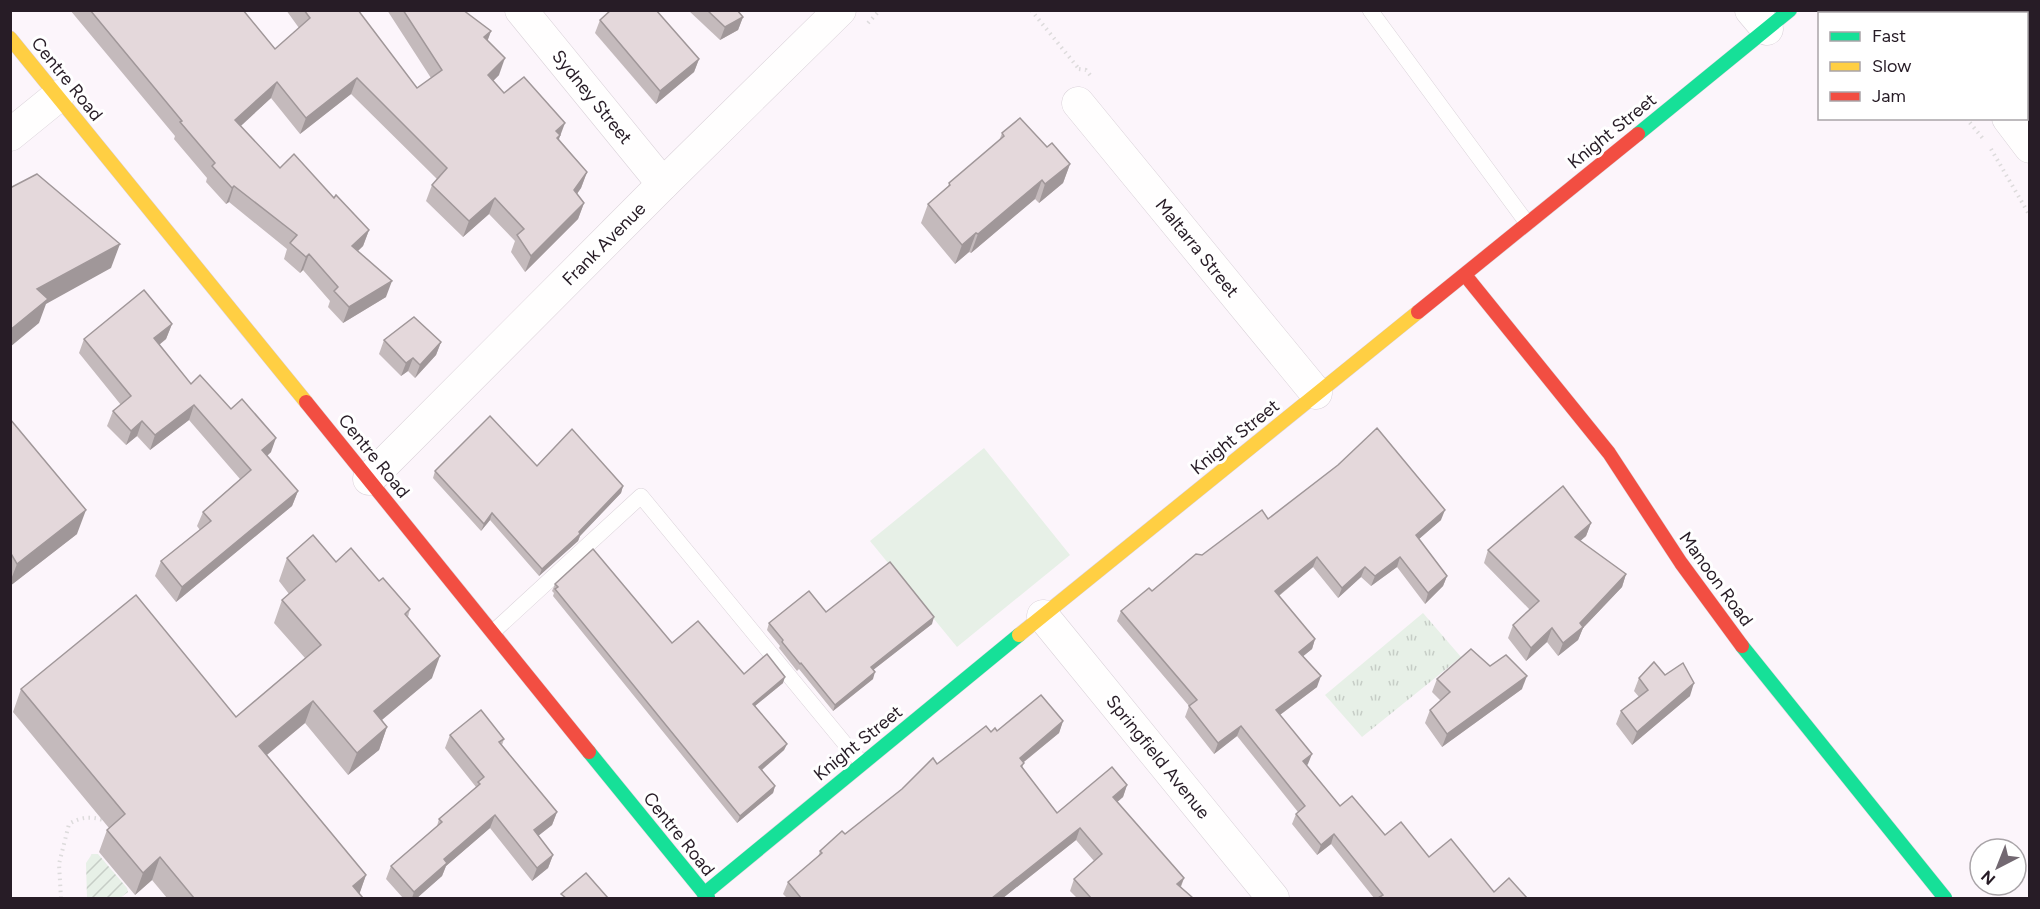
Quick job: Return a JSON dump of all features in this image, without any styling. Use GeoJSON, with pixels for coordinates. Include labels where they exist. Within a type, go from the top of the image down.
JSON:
{"type":"FeatureCollection","features":[{"type":"Feature","properties":{"kind":"street","name":"Sydney Street"},"geometry":{"type":"LineString","coordinates":[[521,10],[663,184]]}},
{"type":"Feature","properties":{"kind":"street","name":"Frank Avenue"},"geometry":{"type":"LineString","coordinates":[[369,478],[840,10]]}},
{"type":"Feature","properties":{"kind":"street","name":"Knight Street"},"geometry":{"type":"LineString","coordinates":[[706,896],[862,762],[1316,393],[1465,275],[1769,17]]}},
{"type":"Feature","properties":{"kind":"street","name":"Centre Road"},"geometry":{"type":"LineString","coordinates":[[10,38],[706,896]]}},
{"type":"Feature","properties":{"kind":"street"},"geometry":{"type":"LineString","coordinates":[[10,135],[58,96]]}},
{"type":"Feature","properties":{"kind":"street","name":"Maltarra Street"},"geometry":{"type":"LineString","coordinates":[[1078,103],[1316,393]]}},
{"type":"Feature","properties":{"kind":"street"},"geometry":{"type":"LineString","coordinates":[[2010,120],[2030,147]]}},
{"type":"Feature","properties":{"kind":"street","name":"Manoon Road"},"geometry":{"type":"LineString","coordinates":[[1465,275],[1609,453],[1681,563],[1756,664],[1945,898]]}},
{"type":"Feature","properties":{"kind":"street","name":"Springfield Avenue"},"geometry":{"type":"LineString","coordinates":[[1043,616],[1273,898]]}},
{"type":"Feature","properties":{"kind":"lane"},"geometry":{"type":"LineString","coordinates":[[1370,10],[1527,223]]}},
{"type":"Feature","properties":{"kind":"lane"},"geometry":{"type":"LineString","coordinates":[[493,632],[641,496],[862,762]]}},
{"type":"Feature","properties":{"kind":"path"},"geometry":{"type":"LineString","coordinates":[[1031,10],[1078,69],[1078,103]]}},
{"type":"Feature","properties":{"kind":"path"},"geometry":{"type":"LineString","coordinates":[[1968,120],[1991,148],[2030,216]]}},
{"type":"Feature","properties":{"kind":"path"},"geometry":{"type":"LineString","coordinates":[[62,898],[59,864],[69,824],[89,817],[103,820]]}},
{"type":"Feature","properties":{"kind":"green space"},"geometry":{"type":"Polygon","coordinates":[[[984,448],[1070,555],[957,647],[870,541],[984,448]]]}},
{"type":"Feature","properties":{"kind":"green space"},"geometry":{"type":"Polygon","coordinates":[[[1423,613],[1461,657],[1362,737],[1325,695],[1423,613]]]}},
{"type":"Feature","properties":{"kind":"green space"},"geometry":{"type":"Polygon","coordinates":[[[92,854],[98,854],[128,892],[120,898],[87,898],[86,863],[92,854]]]}},
{"type":"Feature","properties":{"kind":"building"},"geometry":{"type":"Polygon","coordinates":[[[90,10],[243,10],[275,49],[310,18],[304,10],[358,10],[417,88],[442,70],[403,10],[463,10],[491,31],[484,37],[505,58],[488,75],[504,93],[524,77],[565,123],[556,131],[560,135],[557,138],[587,172],[574,190],[584,203],[531,256],[517,235],[524,229],[495,198],[469,221],[432,185],[447,168],[357,78],[306,118],[277,82],[235,120],[280,168],[294,154],[334,198],[336,195],[369,230],[352,246],[392,281],[349,307],[334,291],[338,287],[309,254],[306,257],[290,243],[297,235],[234,186],[232,188],[212,166],[215,163],[90,10]]]}},
{"type":"Feature","properties":{"kind":"building"},"geometry":{"type":"Polygon","coordinates":[[[611,10],[656,10],[699,59],[660,91],[600,20],[611,10]]]}},
{"type":"Feature","properties":{"kind":"building"},"geometry":{"type":"Polygon","coordinates":[[[707,10],[737,10],[743,17],[725,27],[707,10]]]}},
{"type":"Feature","properties":{"kind":"building"},"geometry":{"type":"Polygon","coordinates":[[[1020,118],[1047,147],[1052,143],[1070,164],[1045,184],[1042,180],[962,245],[928,204],[1004,136],[1002,133],[1020,118]]]}},
{"type":"Feature","properties":{"kind":"building"},"geometry":{"type":"Polygon","coordinates":[[[37,174],[120,244],[37,289],[48,299],[10,330],[10,188],[37,174]]]}},
{"type":"Feature","properties":{"kind":"building"},"geometry":{"type":"Polygon","coordinates":[[[144,290],[172,324],[154,338],[191,384],[200,375],[231,409],[242,399],[276,438],[262,450],[298,491],[182,587],[161,561],[211,521],[203,512],[251,470],[194,405],[155,435],[142,421],[131,431],[113,411],[131,396],[84,339],[144,290]]]}},
{"type":"Feature","properties":{"kind":"building"},"geometry":{"type":"Polygon","coordinates":[[[414,317],[441,342],[420,365],[413,358],[406,363],[384,340],[414,317]]]}},
{"type":"Feature","properties":{"kind":"building"},"geometry":{"type":"Polygon","coordinates":[[[490,416],[537,466],[572,429],[623,486],[579,532],[580,534],[542,569],[492,513],[484,524],[435,471],[490,416]]]}},
{"type":"Feature","properties":{"kind":"building"},"geometry":{"type":"Polygon","coordinates":[[[10,419],[86,510],[17,564],[10,552],[10,419]]]}},
{"type":"Feature","properties":{"kind":"building"},"geometry":{"type":"Polygon","coordinates":[[[1377,428],[1445,510],[1416,535],[1447,576],[1428,593],[1400,557],[1375,576],[1365,567],[1342,588],[1317,557],[1275,591],[1315,639],[1299,652],[1321,676],[1276,710],[1312,754],[1303,761],[1340,806],[1352,796],[1385,835],[1401,822],[1429,857],[1451,839],[1494,892],[1509,878],[1527,898],[1378,898],[1383,895],[1334,834],[1321,845],[1296,814],[1305,806],[1241,726],[1218,743],[1189,706],[1197,700],[1121,611],[1149,588],[1152,591],[1196,554],[1202,555],[1262,510],[1268,519],[1338,465],[1377,428]]]}},
{"type":"Feature","properties":{"kind":"building"},"geometry":{"type":"Polygon","coordinates":[[[1563,486],[1591,523],[1575,537],[1626,574],[1580,623],[1583,627],[1563,643],[1552,628],[1531,648],[1513,625],[1539,601],[1488,550],[1563,486]]]}},
{"type":"Feature","properties":{"kind":"building"},"geometry":{"type":"Polygon","coordinates":[[[313,535],[336,562],[351,548],[379,581],[383,578],[410,609],[405,614],[440,656],[374,711],[387,727],[357,753],[313,701],[259,746],[366,875],[353,886],[363,898],[194,898],[160,857],[143,873],[107,830],[125,814],[21,689],[136,595],[236,717],[321,645],[282,600],[305,580],[287,558],[313,535]]]}},
{"type":"Feature","properties":{"kind":"building"},"geometry":{"type":"Polygon","coordinates":[[[593,549],[672,643],[698,621],[744,674],[767,654],[785,677],[753,704],[787,744],[759,767],[775,786],[740,816],[555,589],[558,587],[555,584],[593,549]]]}},
{"type":"Feature","properties":{"kind":"building"},"geometry":{"type":"Polygon","coordinates":[[[890,562],[934,617],[871,667],[875,672],[835,705],[769,623],[809,591],[826,612],[890,562]]]}},
{"type":"Feature","properties":{"kind":"building"},"geometry":{"type":"Polygon","coordinates":[[[1471,649],[1490,666],[1506,655],[1527,676],[1447,734],[1430,710],[1450,692],[1437,679],[1471,649]]]}},
{"type":"Feature","properties":{"kind":"building"},"geometry":{"type":"Polygon","coordinates":[[[1654,662],[1665,675],[1683,663],[1694,683],[1637,732],[1621,711],[1648,690],[1639,678],[1654,662]]]}},
{"type":"Feature","properties":{"kind":"building"},"geometry":{"type":"Polygon","coordinates":[[[1041,695],[1063,721],[1020,758],[1024,763],[1021,766],[1057,813],[1112,767],[1127,785],[1113,797],[1184,878],[1177,884],[1193,898],[1091,898],[1074,879],[1102,854],[1080,828],[992,898],[801,898],[788,882],[822,853],[820,851],[842,831],[845,834],[902,789],[933,758],[937,764],[986,726],[991,732],[995,728],[997,731],[1041,695]]]}},
{"type":"Feature","properties":{"kind":"building"},"geometry":{"type":"Polygon","coordinates":[[[481,710],[504,739],[499,742],[557,812],[534,830],[553,855],[537,868],[495,815],[444,859],[447,863],[414,892],[391,866],[442,822],[439,819],[480,784],[478,782],[484,777],[450,735],[481,710]]]}},
{"type":"Feature","properties":{"kind":"building"},"geometry":{"type":"Polygon","coordinates":[[[586,873],[608,898],[566,898],[561,894],[586,873]]]}},
{"type":"Feature","properties":{"kind":"traffic: fast"},"geometry":{"type":"LineString","coordinates":[[1638,134],[1790,10]]}},
{"type":"Feature","properties":{"kind":"traffic: fast"},"geometry":{"type":"LineString","coordinates":[[704,894],[1019,635]]}},
{"type":"Feature","properties":{"kind":"traffic: fast"},"geometry":{"type":"LineString","coordinates":[[1742,646],[1945,898]]}},
{"type":"Feature","properties":{"kind":"traffic: fast"},"geometry":{"type":"LineString","coordinates":[[589,752],[708,898]]}},
{"type":"Feature","properties":{"kind":"traffic: slow"},"geometry":{"type":"LineString","coordinates":[[10,38],[306,402]]}},
{"type":"Feature","properties":{"kind":"traffic: slow"},"geometry":{"type":"LineString","coordinates":[[1019,635],[1418,312]]}},
{"type":"Feature","properties":{"kind":"traffic: jam"},"geometry":{"type":"LineString","coordinates":[[1418,312],[1638,134]]}},
{"type":"Feature","properties":{"kind":"traffic: jam"},"geometry":{"type":"LineString","coordinates":[[1465,275],[1609,453],[1681,563],[1742,646]]}},
{"type":"Feature","properties":{"kind":"traffic: jam"},"geometry":{"type":"LineString","coordinates":[[306,402],[589,752]]}}]}
